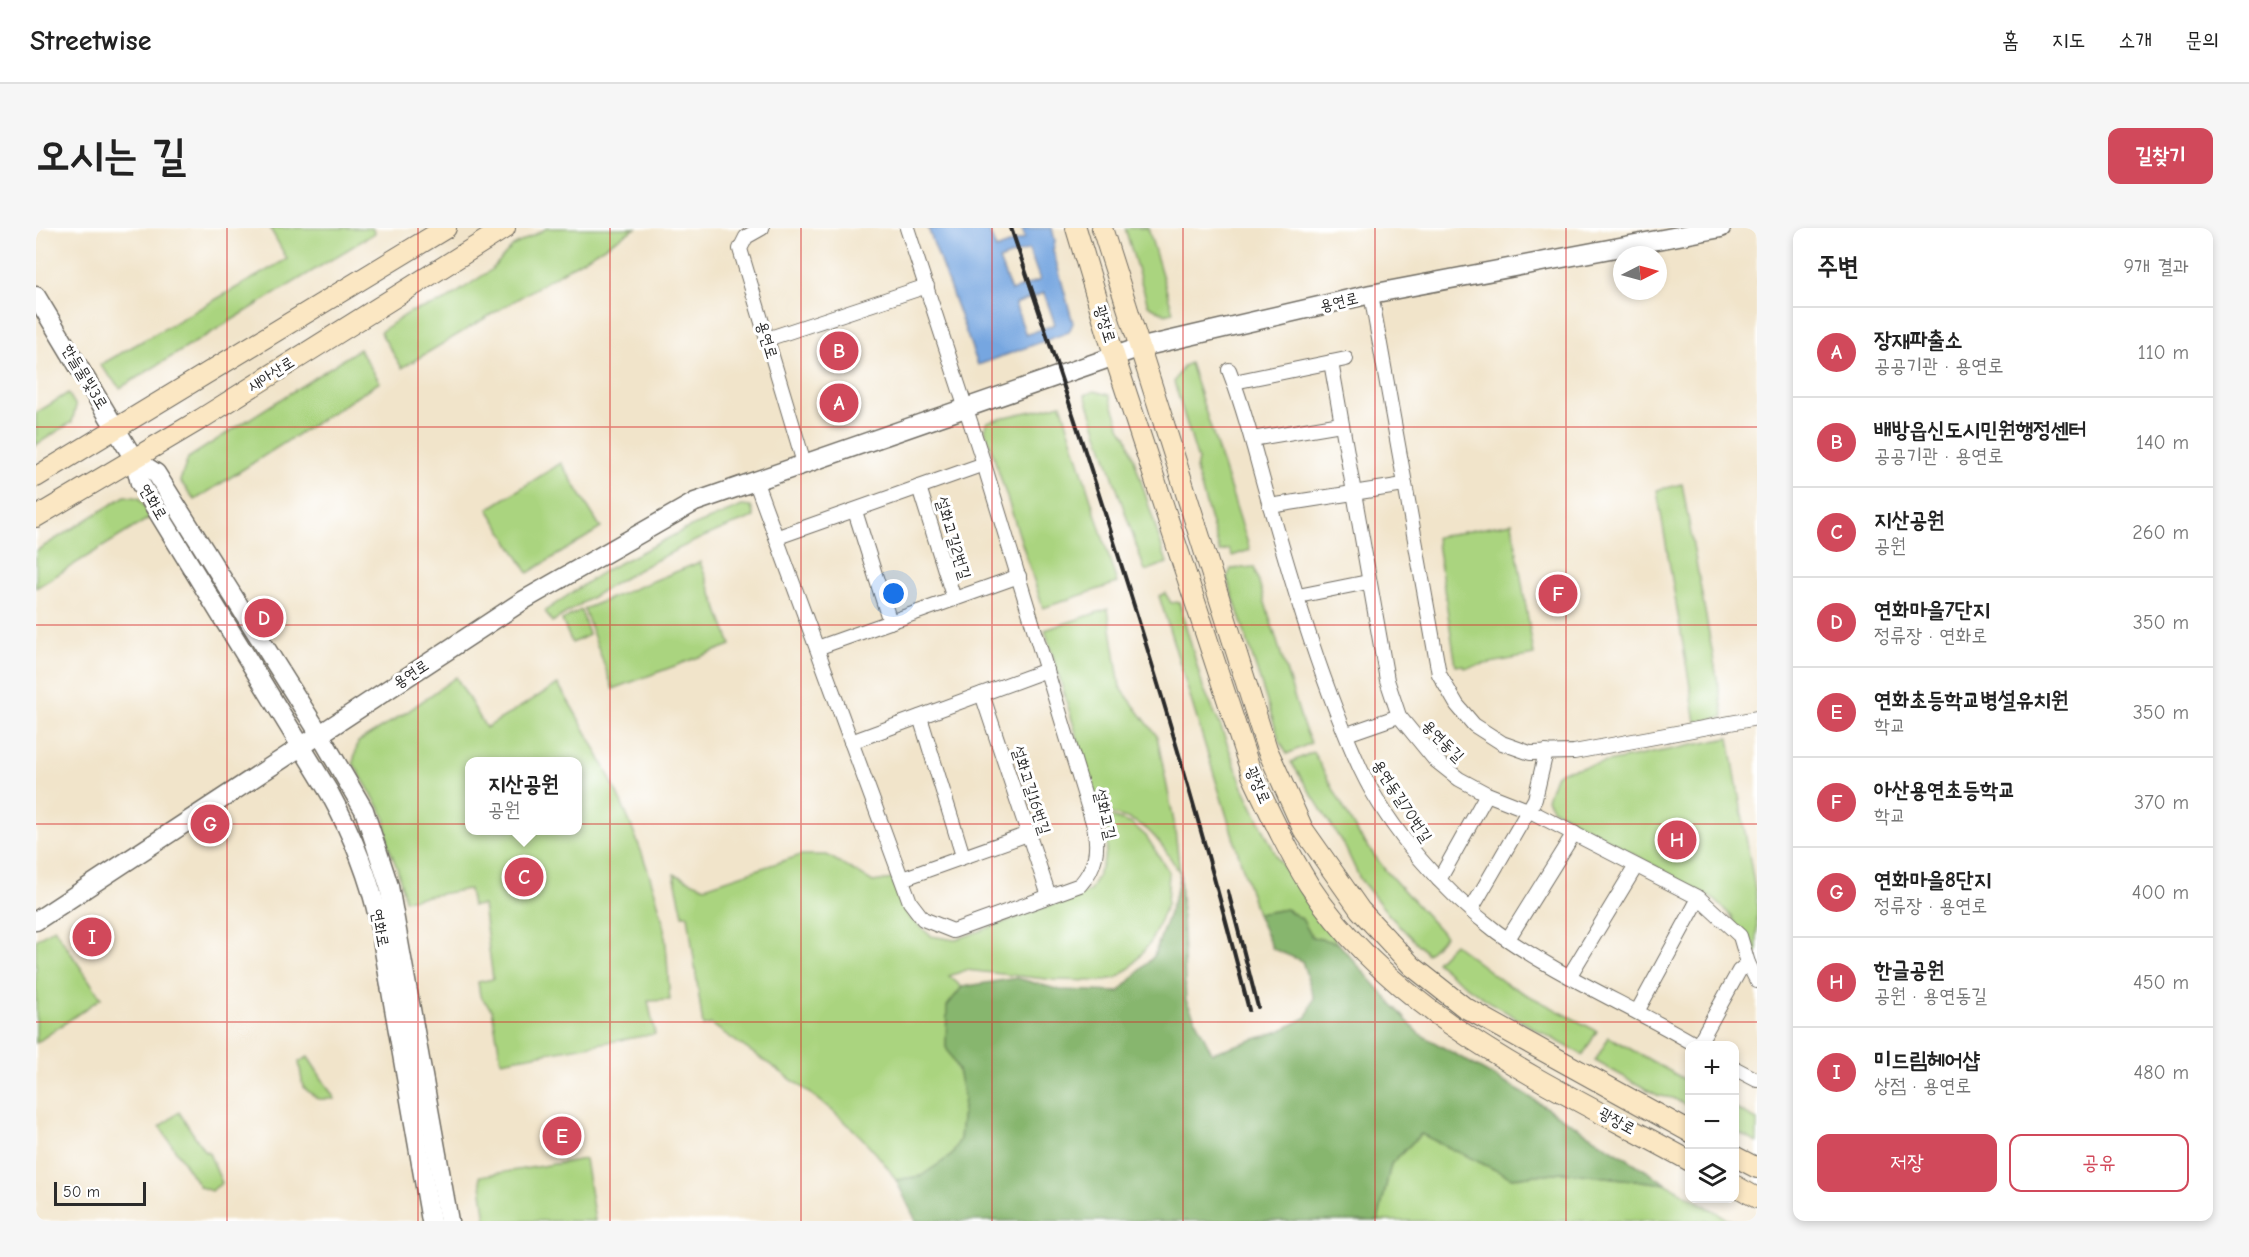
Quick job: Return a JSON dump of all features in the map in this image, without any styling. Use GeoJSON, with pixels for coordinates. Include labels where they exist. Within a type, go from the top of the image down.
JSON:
{"type":"FeatureCollection","features":[{"type":"Feature","properties":{"kind":"main road"},"geometry":{"type":"LineString","coordinates":[[36,477],[446,228]]}},
{"type":"Feature","properties":{"kind":"main road","name":"새아산로"},"geometry":{"type":"LineString","coordinates":[[36,517],[134,459],[505,228]]}},
{"type":"Feature","properties":{"kind":"main road","name":"광장로"},"geometry":{"type":"LineString","coordinates":[[1076,228],[1114,355],[1252,775],[1282,838],[1310,886],[1355,941],[1406,992],[1473,1040],[1685,1159]]}},
{"type":"Feature","properties":{"kind":"main road","name":"광장로"},"geometry":{"type":"LineString","coordinates":[[1102,228],[1138,348],[1267,749],[1303,829],[1360,910],[1412,966],[1464,1007],[1685,1130]]}},
{"type":"Feature","properties":{"kind":"main road"},"geometry":{"type":"LineString","coordinates":[[1739,1159],[1757,1168]]}},
{"type":"Feature","properties":{"kind":"main road"},"geometry":{"type":"LineString","coordinates":[[1739,1188],[1757,1198]]}},
{"type":"Feature","properties":{"kind":"street","name":"용연로"},"geometry":{"type":"LineString","coordinates":[[762,228],[746,237],[740,249],[804,462]]}},
{"type":"Feature","properties":{"kind":"street"},"geometry":{"type":"LineString","coordinates":[[908,228],[965,409]]}},
{"type":"Feature","properties":{"kind":"street","name":"용연로"},"geometry":{"type":"LineString","coordinates":[[36,921],[319,733],[583,564],[695,502],[804,462],[965,409],[1138,348],[1371,294],[1721,228]]}},
{"type":"Feature","properties":{"kind":"street"},"geometry":{"type":"LineString","coordinates":[[767,339],[927,286]]}},
{"type":"Feature","properties":{"kind":"street","name":"용연동길"},"geometry":{"type":"LineString","coordinates":[[1371,294],[1439,674],[1458,705],[1474,725],[1502,743],[1530,753],[1546,753],[1574,752],[1757,718]]}},
{"type":"Feature","properties":{"kind":"street","name":"한들물빛3로"},"geometry":{"type":"LineString","coordinates":[[36,296],[134,459]]}},
{"type":"Feature","properties":{"kind":"street"},"geometry":{"type":"LineString","coordinates":[[1331,362],[1346,359]]}},
{"type":"Feature","properties":{"kind":"street","name":"용연동길"},"geometry":{"type":"LineString","coordinates":[[1331,362],[1368,582],[1387,680],[1399,716],[1435,760],[1459,779],[1487,794],[1530,811],[1699,898],[1740,936],[1748,963],[1757,981]]}},
{"type":"Feature","properties":{"kind":"street","name":"용연동길70번길"},"geometry":{"type":"LineString","coordinates":[[1331,362],[1232,376],[1270,506],[1323,672],[1362,771],[1406,842],[1438,880],[1471,910],[1508,939],[1691,1041]]}},
{"type":"Feature","properties":{"kind":"street","name":"설화고길"},"geometry":{"type":"LineString","coordinates":[[755,480],[778,537],[910,902],[923,920],[953,931],[1080,885],[1090,874],[1097,842],[1019,576],[965,409]]}},
{"type":"Feature","properties":{"kind":"street"},"geometry":{"type":"LineString","coordinates":[[1252,439],[1341,424]]}},
{"type":"Feature","properties":{"kind":"street","name":"연화로"},"geometry":{"type":"LineString","coordinates":[[134,459],[156,473],[319,733],[364,810],[389,886],[449,1221]]}},
{"type":"Feature","properties":{"kind":"street","name":"연화로"},"geometry":{"type":"LineString","coordinates":[[134,459],[140,483],[354,838],[372,888],[431,1221]]}},
{"type":"Feature","properties":{"kind":"street","name":"설화고길2번길"},"geometry":{"type":"LineString","coordinates":[[778,537],[984,464]]}},
{"type":"Feature","properties":{"kind":"street"},"geometry":{"type":"LineString","coordinates":[[1270,506],[1404,485]]}},
{"type":"Feature","properties":{"kind":"street","name":"설화고길2번길"},"geometry":{"type":"LineString","coordinates":[[919,487],[954,599]]}},
{"type":"Feature","properties":{"kind":"street"},"geometry":{"type":"LineString","coordinates":[[855,511],[890,622]]}},
{"type":"Feature","properties":{"kind":"street"},"geometry":{"type":"LineString","coordinates":[[817,648],[1019,576]]}},
{"type":"Feature","properties":{"kind":"street"},"geometry":{"type":"LineString","coordinates":[[1298,596],[1368,582]]}},
{"type":"Feature","properties":{"kind":"street"},"geometry":{"type":"LineString","coordinates":[[851,742],[1047,670]]}},
{"type":"Feature","properties":{"kind":"street","name":"설화고길16번길"},"geometry":{"type":"LineString","coordinates":[[982,694],[1049,896]]}},
{"type":"Feature","properties":{"kind":"street"},"geometry":{"type":"LineString","coordinates":[[1347,734],[1399,716]]}},
{"type":"Feature","properties":{"kind":"street"},"geometry":{"type":"LineString","coordinates":[[920,717],[963,856]]}},
{"type":"Feature","properties":{"kind":"street"},"geometry":{"type":"LineString","coordinates":[[1471,910],[1530,811],[1546,753]]}},
{"type":"Feature","properties":{"kind":"street","name":"용연동길70번길"},"geometry":{"type":"LineString","coordinates":[[1438,880],[1487,794]]}},
{"type":"Feature","properties":{"kind":"street"},"geometry":{"type":"LineString","coordinates":[[1508,939],[1574,833]]}},
{"type":"Feature","properties":{"kind":"street"},"geometry":{"type":"LineString","coordinates":[[902,879],[1028,834]]}},
{"type":"Feature","properties":{"kind":"street"},"geometry":{"type":"LineString","coordinates":[[1570,975],[1636,866]]}},
{"type":"Feature","properties":{"kind":"street"},"geometry":{"type":"LineString","coordinates":[[1638,1010],[1699,898]]}},
{"type":"Feature","properties":{"kind":"street","name":"용연동길70번길"},"geometry":{"type":"LineString","coordinates":[[1700,1041],[1739,971],[1748,963]]}},
{"type":"Feature","properties":{"kind":"street"},"geometry":{"type":"LineString","coordinates":[[1739,1071],[1757,1080]]}},
{"type":"Feature","properties":{"kind":"green space"},"geometry":{"type":"Polygon","coordinates":[[[270,228],[372,228],[375,233],[120,388],[100,365],[287,259],[270,228]]]}},
{"type":"Feature","properties":{"kind":"green space"},"geometry":{"type":"Polygon","coordinates":[[[547,228],[636,228],[402,368],[380,332],[410,312],[443,302],[491,270],[513,246],[547,228]]]}},
{"type":"Feature","properties":{"kind":"green space"},"geometry":{"type":"Polygon","coordinates":[[[1125,228],[1148,228],[1173,312],[1165,314],[1148,305],[1125,228]]]}},
{"type":"Feature","properties":{"kind":"green space"},"geometry":{"type":"Polygon","coordinates":[[[359,349],[380,382],[195,500],[180,481],[188,458],[359,349]]]}},
{"type":"Feature","properties":{"kind":"green space"},"geometry":{"type":"Polygon","coordinates":[[[1190,363],[1250,550],[1232,556],[1229,549],[1220,552],[1196,470],[1198,460],[1174,382],[1183,366],[1190,363]]]}},
{"type":"Feature","properties":{"kind":"green space"},"geometry":{"type":"Polygon","coordinates":[[[1094,391],[1109,395],[1121,429],[1127,437],[1167,563],[1145,571],[1085,395],[1094,391]]]}},
{"type":"Feature","properties":{"kind":"green space"},"geometry":{"type":"Polygon","coordinates":[[[68,393],[76,406],[72,422],[36,445],[36,413],[68,393]]]}},
{"type":"Feature","properties":{"kind":"green space"},"geometry":{"type":"Polygon","coordinates":[[[1061,404],[1117,583],[1043,608],[985,430],[987,422],[1061,404]]]}},
{"type":"Feature","properties":{"kind":"green space"},"geometry":{"type":"Polygon","coordinates":[[[561,463],[601,528],[528,573],[488,509],[561,463]]]}},
{"type":"Feature","properties":{"kind":"green space"},"geometry":{"type":"Polygon","coordinates":[[[1682,484],[1724,717],[1696,722],[1657,490],[1682,484]]]}},
{"type":"Feature","properties":{"kind":"green space"},"geometry":{"type":"Polygon","coordinates":[[[125,496],[139,498],[151,517],[36,588],[36,551],[125,496]]]}},
{"type":"Feature","properties":{"kind":"green space"},"geometry":{"type":"Polygon","coordinates":[[[742,506],[751,507],[754,517],[675,550],[625,577],[552,622],[545,611],[604,571],[686,529],[742,506]]]}},
{"type":"Feature","properties":{"kind":"green space"},"geometry":{"type":"Polygon","coordinates":[[[1512,523],[1534,655],[1464,668],[1463,665],[1456,666],[1436,537],[1512,523]]]}},
{"type":"Feature","properties":{"kind":"green space"},"geometry":{"type":"Polygon","coordinates":[[[700,562],[731,645],[613,689],[584,609],[700,562]]]}},
{"type":"Feature","properties":{"kind":"green space"},"geometry":{"type":"Polygon","coordinates":[[[1254,567],[1303,725],[1311,743],[1287,754],[1280,742],[1227,578],[1231,569],[1254,567]]]}},
{"type":"Feature","properties":{"kind":"green space"},"geometry":{"type":"Polygon","coordinates":[[[1165,593],[1171,603],[1179,602],[1203,687],[1221,727],[1243,787],[1278,859],[1338,943],[1312,937],[1302,919],[1286,909],[1257,914],[1159,596],[1165,593]]]}},
{"type":"Feature","properties":{"kind":"green space"},"geometry":{"type":"Polygon","coordinates":[[[1108,609],[1120,687],[1157,736],[1174,822],[1180,873],[1156,839],[1139,824],[1115,815],[1100,813],[1045,630],[1108,609]]]}},
{"type":"Feature","properties":{"kind":"green space"},"geometry":{"type":"Polygon","coordinates":[[[581,610],[589,635],[572,643],[562,620],[581,610]]]}},
{"type":"Feature","properties":{"kind":"green space"},"geometry":{"type":"Polygon","coordinates":[[[456,677],[486,728],[558,684],[619,797],[643,857],[662,918],[670,1000],[648,1001],[655,1034],[501,1061],[492,1010],[480,996],[478,982],[493,979],[483,905],[472,906],[469,889],[405,900],[397,868],[388,845],[385,817],[353,763],[358,742],[407,712],[456,677]]]}},
{"type":"Feature","properties":{"kind":"green space"},"geometry":{"type":"Polygon","coordinates":[[[1729,738],[1757,901],[1757,952],[1751,955],[1732,917],[1715,900],[1552,808],[1547,799],[1555,776],[1562,771],[1729,738]]]}},
{"type":"Feature","properties":{"kind":"green space"},"geometry":{"type":"Polygon","coordinates":[[[1313,752],[1357,832],[1386,871],[1445,936],[1427,954],[1389,915],[1360,879],[1345,847],[1291,762],[1313,752]]]}},
{"type":"Feature","properties":{"kind":"green space"},"geometry":{"type":"Polygon","coordinates":[[[1114,818],[1132,824],[1146,836],[1169,872],[1167,904],[1150,943],[1131,967],[1116,978],[1099,981],[1055,980],[966,970],[949,976],[962,987],[948,1006],[946,1047],[958,1070],[964,1098],[960,1139],[952,1155],[921,1176],[896,1180],[858,1134],[835,1113],[711,1024],[703,1026],[688,915],[683,915],[674,874],[705,887],[801,855],[827,855],[873,882],[892,879],[909,917],[931,936],[955,940],[1090,891],[1107,848],[1105,819],[1114,818]]]}},
{"type":"Feature","properties":{"kind":"green space"},"geometry":{"type":"Polygon","coordinates":[[[1180,873],[1186,1000],[1212,1053],[1280,1031],[1307,1017],[1314,998],[1302,961],[1273,949],[1257,914],[1286,909],[1302,919],[1312,937],[1338,943],[1418,1033],[1528,1096],[1667,1184],[1562,1172],[1512,1178],[1421,1134],[1391,1164],[1378,1221],[916,1221],[896,1180],[921,1176],[952,1155],[960,1139],[964,1097],[958,1070],[946,1047],[947,1006],[962,987],[1017,978],[1060,990],[1119,992],[1154,956],[1176,893],[1180,873]]]}},
{"type":"Feature","properties":{"kind":"green space"},"geometry":{"type":"Polygon","coordinates":[[[54,928],[101,998],[36,1043],[36,940],[54,928]]]}},
{"type":"Feature","properties":{"kind":"green space"},"geometry":{"type":"Polygon","coordinates":[[[1454,944],[1505,983],[1597,1031],[1583,1055],[1488,1001],[1436,962],[1454,944]]]}},
{"type":"Feature","properties":{"kind":"green space"},"geometry":{"type":"Polygon","coordinates":[[[1609,1037],[1685,1080],[1685,1105],[1673,1098],[1659,1096],[1595,1061],[1609,1037]]]}},
{"type":"Feature","properties":{"kind":"green space"},"geometry":{"type":"Polygon","coordinates":[[[308,1057],[335,1099],[318,1099],[303,1087],[299,1062],[308,1057]]]}},
{"type":"Feature","properties":{"kind":"green space"},"geometry":{"type":"Polygon","coordinates":[[[1739,1111],[1757,1120],[1757,1143],[1739,1133],[1739,1111]]]}},
{"type":"Feature","properties":{"kind":"green space"},"geometry":{"type":"Polygon","coordinates":[[[179,1112],[205,1152],[208,1151],[222,1183],[211,1191],[200,1187],[160,1127],[179,1112]]]}},
{"type":"Feature","properties":{"kind":"green space"},"geometry":{"type":"Polygon","coordinates":[[[1421,1134],[1512,1178],[1562,1172],[1667,1184],[1685,1194],[1685,1203],[1700,1203],[1732,1221],[1378,1221],[1391,1164],[1421,1134]]]}},
{"type":"Feature","properties":{"kind":"green space"},"geometry":{"type":"Polygon","coordinates":[[[585,1159],[595,1221],[486,1221],[480,1176],[585,1159]]]}},
{"type":"Feature","properties":{"kind":"water"},"geometry":{"type":"Polygon","coordinates":[[[928,228],[988,228],[996,249],[1025,238],[1022,228],[1052,228],[1055,241],[1053,250],[1073,323],[1069,332],[978,365],[928,228]],[[1029,249],[999,260],[1011,291],[1040,280],[1029,249]],[[1044,293],[1015,304],[1026,335],[1055,324],[1044,293]]]}},
{"type":"Feature","properties":{"kind":"railway"},"geometry":{"type":"LineString","coordinates":[[1011,228],[1138,617],[1196,813],[1249,1010]]}},
{"type":"Feature","properties":{"kind":"railway"},"geometry":{"type":"LineString","coordinates":[[1228,891],[1258,1007]]}},
{"type":"Feature","properties":{"kind":"place","name":"배방읍신도시민원행정센터"},"geometry":{"type":"Point","coordinates":[839,351]}},
{"type":"Feature","properties":{"kind":"place","name":"장재파출소"},"geometry":{"type":"Point","coordinates":[839,403]}},
{"type":"Feature","properties":{"kind":"place","name":"아산용연초등학교"},"geometry":{"type":"Point","coordinates":[1558,594]}},
{"type":"Feature","properties":{"kind":"place","name":"연화마을7단지"},"geometry":{"type":"Point","coordinates":[264,618]}},
{"type":"Feature","properties":{"kind":"place","name":"연화마을8단지"},"geometry":{"type":"Point","coordinates":[210,824]}},
{"type":"Feature","properties":{"kind":"place","name":"한글공원"},"geometry":{"type":"Point","coordinates":[1677,840]}},
{"type":"Feature","properties":{"kind":"place","name":"지산공원"},"geometry":{"type":"Point","coordinates":[524,877]}},
{"type":"Feature","properties":{"kind":"place","name":"미드림헤어샵"},"geometry":{"type":"Point","coordinates":[92,937]}},
{"type":"Feature","properties":{"kind":"place","name":"연화초등학교병설유치원"},"geometry":{"type":"Point","coordinates":[562,1136]}}]}
